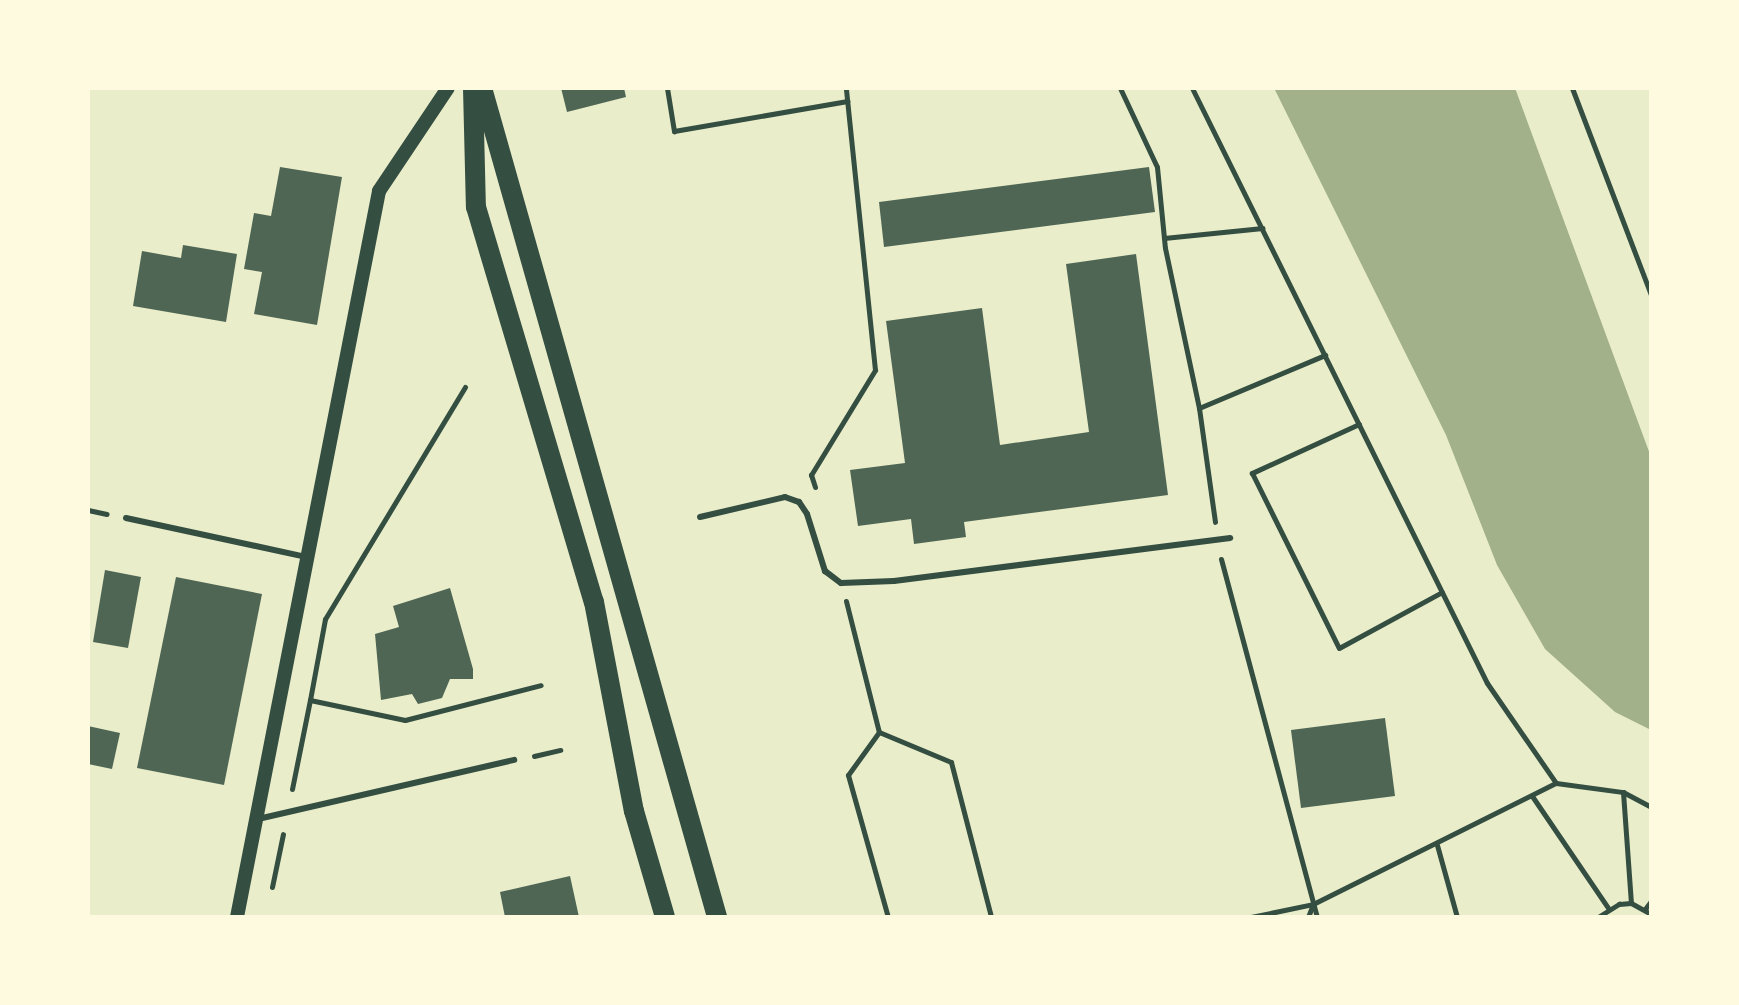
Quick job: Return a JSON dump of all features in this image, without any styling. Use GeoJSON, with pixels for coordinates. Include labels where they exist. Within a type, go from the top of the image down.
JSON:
{"type":"FeatureCollection","features":[{"type":"Feature","properties":{"kind":"main road"},"geometry":{"type":"LineString","coordinates":[[473,88],[476,207],[594,602],[634,811],[665,917]]}},
{"type":"Feature","properties":{"kind":"main road"},"geometry":{"type":"LineString","coordinates":[[482,88],[717,917]]}},
{"type":"Feature","properties":{"kind":"street"},"geometry":{"type":"LineString","coordinates":[[237,917],[379,191],[448,88]]}},
{"type":"Feature","properties":{"kind":"lane"},"geometry":{"type":"LineString","coordinates":[[700,517],[785,497],[799,502],[807,514],[825,571],[841,583],[894,581],[1230,538]]}},
{"type":"Feature","properties":{"kind":"lane"},"geometry":{"type":"LineString","coordinates":[[126,518],[307,557]]}},
{"type":"Feature","properties":{"kind":"lane"},"geometry":{"type":"LineString","coordinates":[[255,820],[514,760]]}},
{"type":"Feature","properties":{"kind":"path"},"geometry":{"type":"LineString","coordinates":[[667,88],[674,131],[847,101]]}},
{"type":"Feature","properties":{"kind":"path"},"geometry":{"type":"LineString","coordinates":[[819,502],[811,475],[875,370],[846,88]]}},
{"type":"Feature","properties":{"kind":"path"},"geometry":{"type":"LineString","coordinates":[[1120,88],[1157,167],[1164,238],[1199,408],[1218,540],[1317,917]]}},
{"type":"Feature","properties":{"kind":"path"},"geometry":{"type":"LineString","coordinates":[[1192,88],[1487,683],[1556,783]]}},
{"type":"Feature","properties":{"kind":"path"},"geometry":{"type":"LineString","coordinates":[[1572,88],[1651,295]]}},
{"type":"Feature","properties":{"kind":"path"},"geometry":{"type":"LineString","coordinates":[[1164,238],[1262,228]]}},
{"type":"Feature","properties":{"kind":"path"},"geometry":{"type":"LineString","coordinates":[[1199,408],[1325,355]]}},
{"type":"Feature","properties":{"kind":"path"},"geometry":{"type":"LineString","coordinates":[[465,387],[325,619],[310,700],[405,720],[541,685]]}},
{"type":"Feature","properties":{"kind":"path"},"geometry":{"type":"LineString","coordinates":[[1359,424],[1252,473],[1258,486],[1339,648],[1442,592]]}},
{"type":"Feature","properties":{"kind":"path"},"geometry":{"type":"LineString","coordinates":[[841,583],[879,732]]}},
{"type":"Feature","properties":{"kind":"path"},"geometry":{"type":"LineString","coordinates":[[879,732],[848,775],[888,917]]}},
{"type":"Feature","properties":{"kind":"path"},"geometry":{"type":"LineString","coordinates":[[879,732],[951,762],[991,917]]}},
{"type":"Feature","properties":{"kind":"path"},"geometry":{"type":"LineString","coordinates":[[1251,917],[1313,904],[1556,783],[1623,792],[1651,807]]}},
{"type":"Feature","properties":{"kind":"path"},"geometry":{"type":"LineString","coordinates":[[1623,792],[1631,903]]}},
{"type":"Feature","properties":{"kind":"path"},"geometry":{"type":"LineString","coordinates":[[1532,796],[1608,908]]}},
{"type":"Feature","properties":{"kind":"path"},"geometry":{"type":"LineString","coordinates":[[1437,844],[1457,917]]}},
{"type":"Feature","properties":{"kind":"path"},"geometry":{"type":"LineString","coordinates":[[1645,909],[1651,901]]}},
{"type":"Feature","properties":{"kind":"path"},"geometry":{"type":"LineString","coordinates":[[1598,917],[1608,908],[1631,903],[1651,914]]}},
{"type":"Feature","properties":{"kind":"path"},"geometry":{"type":"LineString","coordinates":[[1308,917],[1313,904]]}},
{"type":"Feature","properties":{"kind":"shaded area"},"geometry":{"type":"Polygon","coordinates":[[[1274,88],[1515,88],[1651,457],[1651,730],[1615,712],[1545,649],[1497,565],[1446,435],[1274,88]]]}},
{"type":"Feature","properties":{"kind":"building"},"geometry":{"type":"Polygon","coordinates":[[[561,88],[624,88],[626,97],[567,112],[561,88]]]}},
{"type":"Feature","properties":{"kind":"building"},"geometry":{"type":"Polygon","coordinates":[[[280,167],[342,177],[317,325],[254,314],[262,272],[244,269],[254,213],[271,216],[280,167]]]}},
{"type":"Feature","properties":{"kind":"building"},"geometry":{"type":"Polygon","coordinates":[[[1149,167],[1155,212],[884,247],[879,202],[1149,167]]]}},
{"type":"Feature","properties":{"kind":"building"},"geometry":{"type":"Polygon","coordinates":[[[183,245],[237,254],[226,322],[133,306],[142,251],[181,258],[183,245]]]}},
{"type":"Feature","properties":{"kind":"building"},"geometry":{"type":"Polygon","coordinates":[[[1136,254],[1168,495],[964,522],[966,537],[914,544],[911,519],[858,526],[850,470],[905,463],[886,321],[982,308],[1000,445],[1089,432],[1066,264],[1136,254]]]}},
{"type":"Feature","properties":{"kind":"building"},"geometry":{"type":"Polygon","coordinates":[[[105,570],[141,577],[128,648],[93,642],[105,570]]]}},
{"type":"Feature","properties":{"kind":"building"},"geometry":{"type":"Polygon","coordinates":[[[176,577],[262,594],[224,785],[137,768],[176,577]]]}},
{"type":"Feature","properties":{"kind":"building"},"geometry":{"type":"Polygon","coordinates":[[[450,588],[473,669],[473,679],[450,679],[442,698],[418,704],[412,694],[381,700],[375,634],[399,627],[393,606],[450,588]]]}},
{"type":"Feature","properties":{"kind":"building"},"geometry":{"type":"Polygon","coordinates":[[[1385,718],[1395,796],[1301,808],[1291,730],[1385,718]]]}},
{"type":"Feature","properties":{"kind":"building"},"geometry":{"type":"Polygon","coordinates":[[[88,726],[120,733],[112,769],[88,764],[88,726]]]}},
{"type":"Feature","properties":{"kind":"building"},"geometry":{"type":"Polygon","coordinates":[[[570,876],[579,917],[505,917],[500,892],[570,876]]]}}]}
